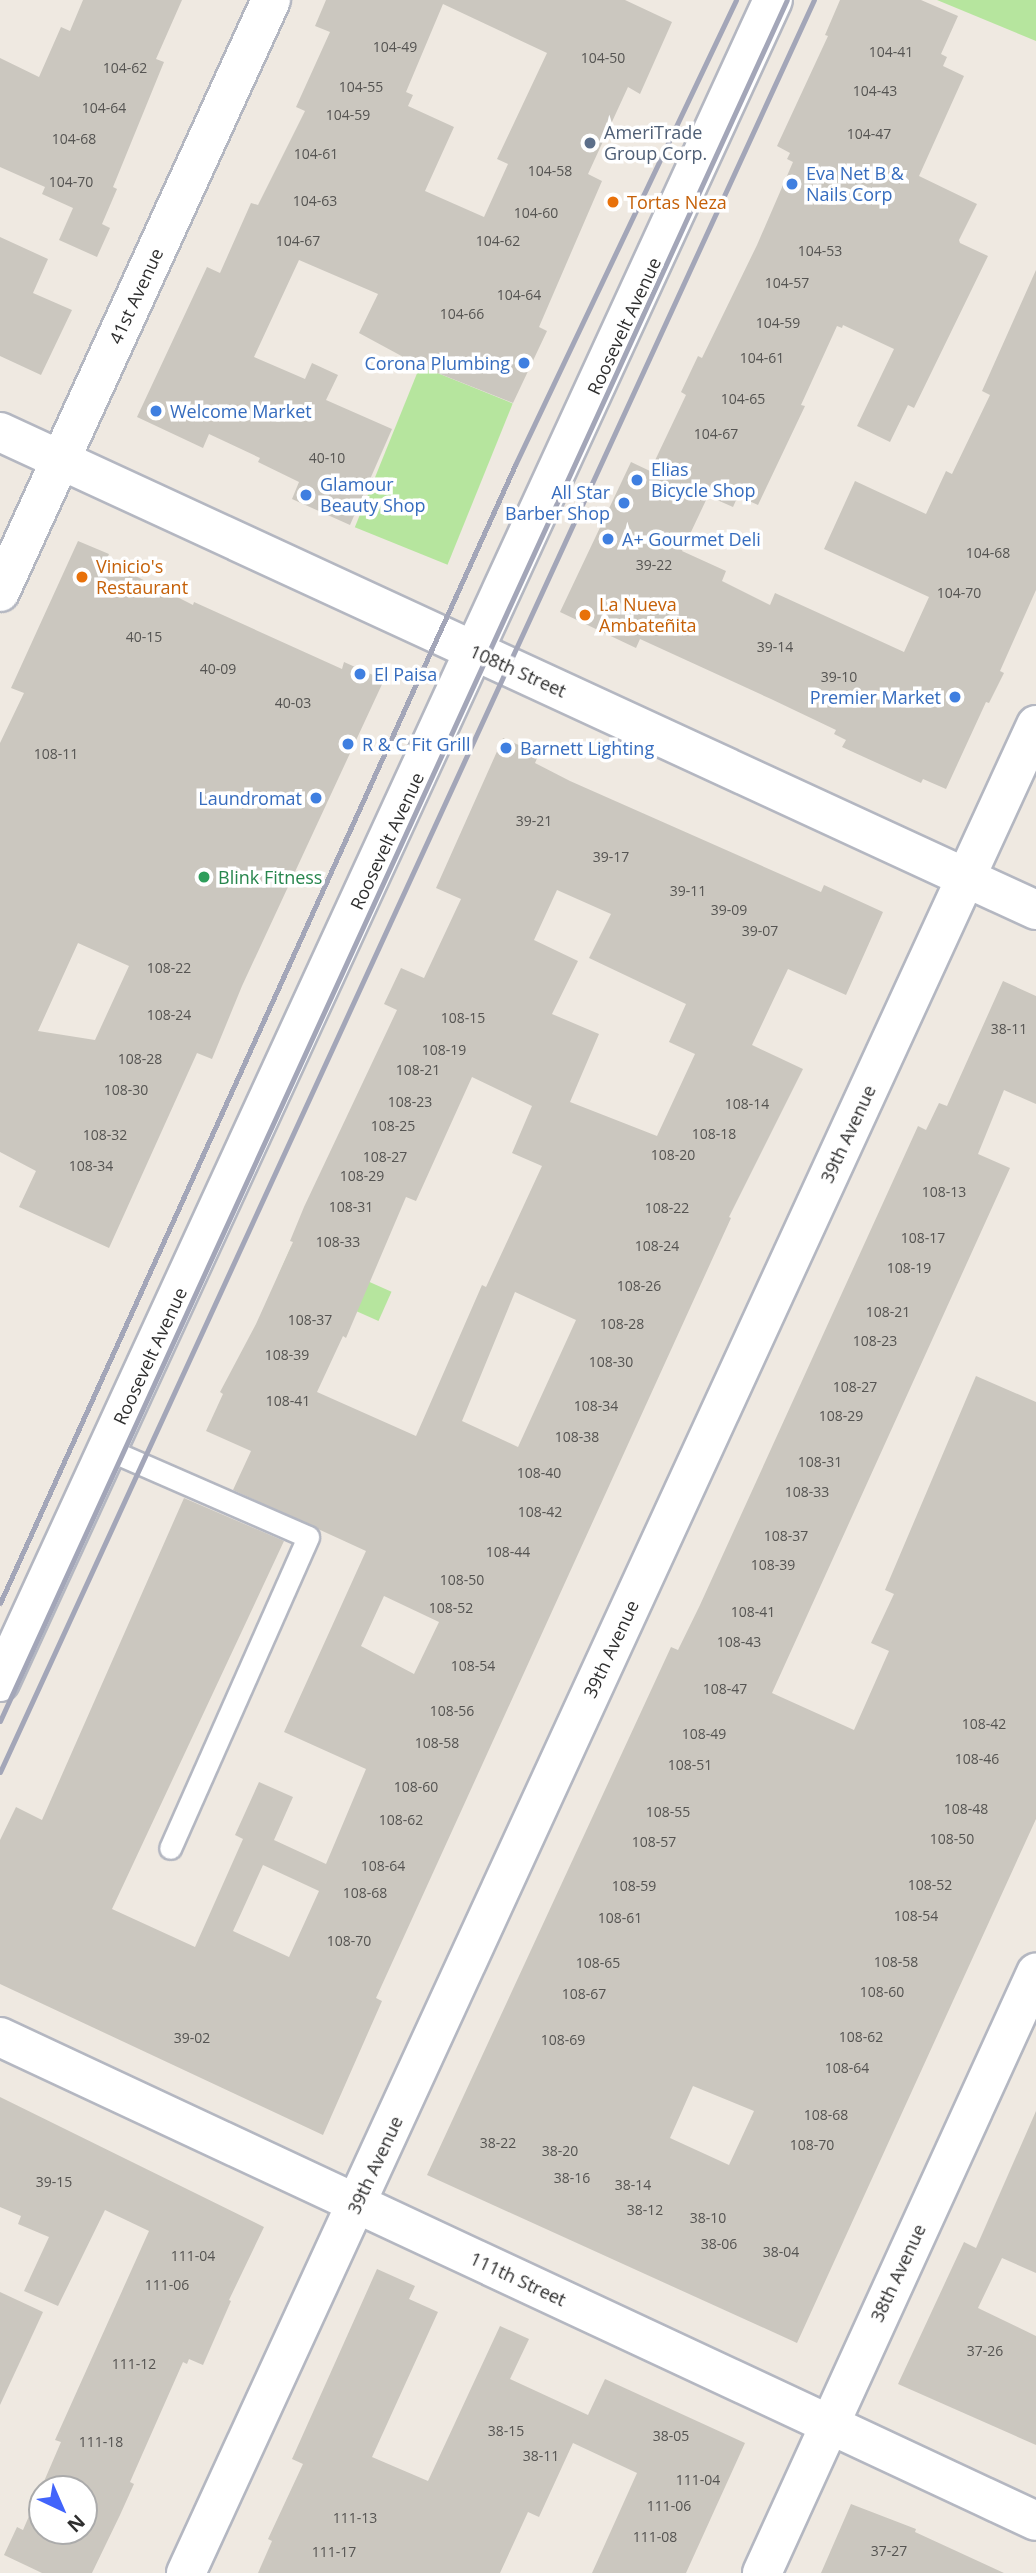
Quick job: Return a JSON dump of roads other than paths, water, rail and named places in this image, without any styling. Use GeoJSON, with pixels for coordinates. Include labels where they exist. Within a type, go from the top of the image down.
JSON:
{"type":"FeatureCollection","features":[{"type":"Feature","properties":{"kind":"street","name":"41st Avenue"},"geometry":{"type":"LineString","coordinates":[[0,592],[271,0]]}},
{"type":"Feature","properties":{"kind":"street","name":"Roosevelt Avenue"},"geometry":{"type":"LineString","coordinates":[[0,1682],[773,0]]}},
{"type":"Feature","properties":{"kind":"street","name":"108th Street"},"geometry":{"type":"LineString","coordinates":[[0,432],[1036,910]]}},
{"type":"Feature","properties":{"kind":"street","name":"39th Avenue"},"geometry":{"type":"LineString","coordinates":[[186,2573],[1036,725]]}},
{"type":"Feature","properties":{"kind":"street","name":"38th Avenue"},"geometry":{"type":"LineString","coordinates":[[762,2573],[1036,1973]]}},
{"type":"Feature","properties":{"kind":"street","name":"111th Street"},"geometry":{"type":"LineString","coordinates":[[0,2037],[1036,2521]]}},
{"type":"Feature","properties":{"kind":"lane"},"geometry":{"type":"LineString","coordinates":[[107,1449],[308,1537],[170,1848]]}},
{"type":"Feature","properties":{"kind":"railway"},"geometry":{"type":"LineString","coordinates":[[0,1603],[515,465],[736,0]]}},
{"type":"Feature","properties":{"kind":"railway"},"geometry":{"type":"LineString","coordinates":[[0,1721],[787,0]]}},
{"type":"Feature","properties":{"kind":"railway"},"geometry":{"type":"LineString","coordinates":[[0,1772],[814,0]]}},
{"type":"Feature","properties":{"kind":"place","name":"AmeriTrade Group Corp."},"geometry":{"type":"Point","coordinates":[590,143]}},
{"type":"Feature","properties":{"kind":"place","name":"Eva Net B & Nails Corp"},"geometry":{"type":"Point","coordinates":[792,184]}},
{"type":"Feature","properties":{"kind":"place","name":"Tortas Neza"},"geometry":{"type":"Point","coordinates":[613,202]}},
{"type":"Feature","properties":{"kind":"place","name":"Corona Plumbing"},"geometry":{"type":"Point","coordinates":[524,363]}},
{"type":"Feature","properties":{"kind":"place","name":"Welcome Market"},"geometry":{"type":"Point","coordinates":[156,411]}},
{"type":"Feature","properties":{"kind":"place","name":"Elias Bicycle Shop"},"geometry":{"type":"Point","coordinates":[637,480]}},
{"type":"Feature","properties":{"kind":"place","name":"Glamour Beauty Shop"},"geometry":{"type":"Point","coordinates":[306,495]}},
{"type":"Feature","properties":{"kind":"place","name":"All Star Barber Shop"},"geometry":{"type":"Point","coordinates":[624,503]}},
{"type":"Feature","properties":{"kind":"place","name":"A+ Gourmet Deli"},"geometry":{"type":"Point","coordinates":[608,539]}},
{"type":"Feature","properties":{"kind":"place","name":"Vinicio's Restaurant"},"geometry":{"type":"Point","coordinates":[82,577]}},
{"type":"Feature","properties":{"kind":"place","name":"La Nueva Ambateñita"},"geometry":{"type":"Point","coordinates":[585,615]}},
{"type":"Feature","properties":{"kind":"place","name":"El Paisa"},"geometry":{"type":"Point","coordinates":[360,674]}},
{"type":"Feature","properties":{"kind":"place","name":"Premier Market"},"geometry":{"type":"Point","coordinates":[955,697]}},
{"type":"Feature","properties":{"kind":"place","name":"R & C Fit Grill"},"geometry":{"type":"Point","coordinates":[348,744]}},
{"type":"Feature","properties":{"kind":"place","name":"Barnett Lighting"},"geometry":{"type":"Point","coordinates":[506,748]}},
{"type":"Feature","properties":{"kind":"place","name":"Laundromat"},"geometry":{"type":"Point","coordinates":[316,798]}},
{"type":"Feature","properties":{"kind":"place","name":"Blink Fitness"},"geometry":{"type":"Point","coordinates":[204,877]}}]}
